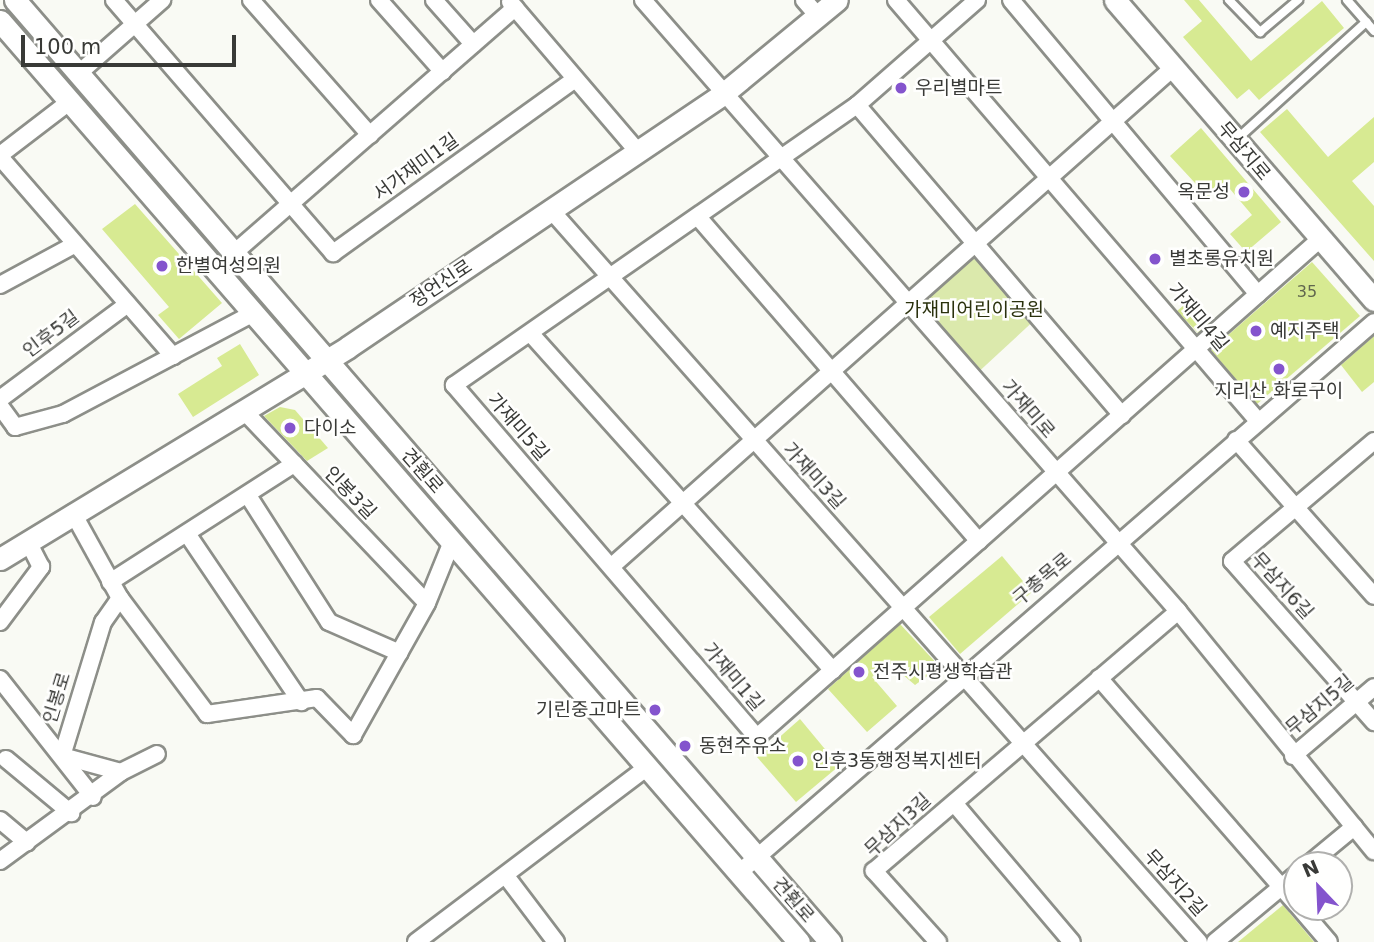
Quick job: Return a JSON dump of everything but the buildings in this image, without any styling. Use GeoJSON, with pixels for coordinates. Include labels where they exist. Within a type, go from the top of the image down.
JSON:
{"type":"FeatureCollection","features":[{"type":"Feature","properties":{"kind":"street","name":"견훤로"},"geometry":{"type":"LineString","coordinates":[[15,0],[234,254],[451,544],[799,942]]}},
{"type":"Feature","properties":{"kind":"street","name":"서가재미1길"},"geometry":{"type":"LineString","coordinates":[[114,0],[333,253],[575,79]]}},
{"type":"Feature","properties":{"kind":"street"},"geometry":{"type":"LineString","coordinates":[[79,73],[162,0]]}},
{"type":"Feature","properties":{"kind":"street"},"geometry":{"type":"LineString","coordinates":[[251,0],[370,135]]}},
{"type":"Feature","properties":{"kind":"street"},"geometry":{"type":"LineString","coordinates":[[379,0],[443,72]]}},
{"type":"Feature","properties":{"kind":"street"},"geometry":{"type":"LineString","coordinates":[[434,0],[473,44]]}},
{"type":"Feature","properties":{"kind":"street","name":"가재미로"},"geometry":{"type":"LineString","coordinates":[[643,0],[1178,611],[1293,756],[1374,852]]}},
{"type":"Feature","properties":{"kind":"street","name":"정언신로"},"geometry":{"type":"LineString","coordinates":[[0,559],[317,366],[638,152],[724,93],[811,8],[837,0]]}},
{"type":"Feature","properties":{"kind":"street","name":"가재미4길"},"geometry":{"type":"LineString","coordinates":[[896,0],[1052,176],[1258,422]]}},
{"type":"Feature","properties":{"kind":"street","name":"가재미5길"},"geometry":{"type":"LineString","coordinates":[[612,566],[454,385],[857,105],[934,42],[977,0]]}},
{"type":"Feature","properties":{"kind":"street"},"geometry":{"type":"LineString","coordinates":[[1011,0],[1111,124],[1258,294]]}},
{"type":"Feature","properties":{"kind":"street","name":"무삼지로"},"geometry":{"type":"LineString","coordinates":[[1115,0],[1319,240],[1374,300]]}},
{"type":"Feature","properties":{"kind":"street"},"geometry":{"type":"LineString","coordinates":[[234,254],[443,72],[511,4],[638,152]]}},
{"type":"Feature","properties":{"kind":"street","name":"견훤로"},"geometry":{"type":"LineString","coordinates":[[0,21],[254,313],[317,366],[830,942]]}},
{"type":"Feature","properties":{"kind":"street"},"geometry":{"type":"LineString","coordinates":[[908,303],[979,244],[1173,68]]}},
{"type":"Feature","properties":{"kind":"street"},"geometry":{"type":"LineString","coordinates":[[69,102],[0,156],[74,245],[173,356]]}},
{"type":"Feature","properties":{"kind":"street"},"geometry":{"type":"LineString","coordinates":[[857,105],[979,244],[1122,415]]}},
{"type":"Feature","properties":{"kind":"street"},"geometry":{"type":"LineString","coordinates":[[550,209],[611,278]]}},
{"type":"Feature","properties":{"kind":"street"},"geometry":{"type":"LineString","coordinates":[[698,217],[834,369],[979,541]]}},
{"type":"Feature","properties":{"kind":"street","name":"가재미1길"},"geometry":{"type":"LineString","coordinates":[[612,566],[757,737],[1319,240]]}},
{"type":"Feature","properties":{"kind":"street"},"geometry":{"type":"LineString","coordinates":[[0,285],[74,245]]}},
{"type":"Feature","properties":{"kind":"street","name":"가재미3길"},"geometry":{"type":"LineString","coordinates":[[611,278],[903,608]]}},
{"type":"Feature","properties":{"kind":"street","name":"가재미3길"},"geometry":{"type":"LineString","coordinates":[[612,566],[908,303]]}},
{"type":"Feature","properties":{"kind":"street","name":"인후5길"},"geometry":{"type":"LineString","coordinates":[[0,399],[128,304]]}},
{"type":"Feature","properties":{"kind":"street"},"geometry":{"type":"LineString","coordinates":[[0,406],[15,427],[51,417],[254,313]]}},
{"type":"Feature","properties":{"kind":"street","name":"구총목로"},"geometry":{"type":"LineString","coordinates":[[740,872],[962,674],[1374,322]]}},
{"type":"Feature","properties":{"kind":"street"},"geometry":{"type":"LineString","coordinates":[[531,334],[833,670]]}},
{"type":"Feature","properties":{"kind":"street","name":"인봉3길"},"geometry":{"type":"LineString","coordinates":[[244,411],[427,603]]}},
{"type":"Feature","properties":{"kind":"street"},"geometry":{"type":"LineString","coordinates":[[1236,440],[1369,591]]}},
{"type":"Feature","properties":{"kind":"street","name":"무삼지6길"},"geometry":{"type":"LineString","coordinates":[[1357,702],[1232,561],[1372,446]]}},
{"type":"Feature","properties":{"kind":"street"},"geometry":{"type":"LineString","coordinates":[[110,582],[249,497],[294,464]]}},
{"type":"Feature","properties":{"kind":"street"},"geometry":{"type":"LineString","coordinates":[[249,497],[329,622],[400,653]]}},
{"type":"Feature","properties":{"kind":"street"},"geometry":{"type":"LineString","coordinates":[[73,513],[120,598],[207,714],[317,698],[354,735],[427,603],[451,544]]}},
{"type":"Feature","properties":{"kind":"street"},"geometry":{"type":"LineString","coordinates":[[188,535],[302,702]]}},
{"type":"Feature","properties":{"kind":"street"},"geometry":{"type":"LineString","coordinates":[[0,621],[41,567],[28,542]]}},
{"type":"Feature","properties":{"kind":"street","name":"인봉로"},"geometry":{"type":"LineString","coordinates":[[61,756],[103,622],[120,598]]}},
{"type":"Feature","properties":{"kind":"street"},"geometry":{"type":"LineString","coordinates":[[903,608],[1022,743]]}},
{"type":"Feature","properties":{"kind":"street","name":"무삼지3길"},"geometry":{"type":"LineString","coordinates":[[938,942],[874,871],[1178,611]]}},
{"type":"Feature","properties":{"kind":"street"},"geometry":{"type":"LineString","coordinates":[[1099,678],[1281,887],[1215,942]]}},
{"type":"Feature","properties":{"kind":"street"},"geometry":{"type":"LineString","coordinates":[[0,679],[93,797]]}},
{"type":"Feature","properties":{"kind":"street","name":"무삼지5길"},"geometry":{"type":"LineString","coordinates":[[1293,756],[1374,687]]}},
{"type":"Feature","properties":{"kind":"street"},"geometry":{"type":"LineString","coordinates":[[1357,702],[1374,722]]}},
{"type":"Feature","properties":{"kind":"street","name":"무삼지2길"},"geometry":{"type":"LineString","coordinates":[[1022,743],[1199,942]]}},
{"type":"Feature","properties":{"kind":"street"},"geometry":{"type":"LineString","coordinates":[[0,861],[93,797],[121,772],[157,754]]}},
{"type":"Feature","properties":{"kind":"street"},"geometry":{"type":"LineString","coordinates":[[61,756],[121,772]]}},
{"type":"Feature","properties":{"kind":"street"},"geometry":{"type":"LineString","coordinates":[[6,759],[71,813]]}},
{"type":"Feature","properties":{"kind":"street"},"geometry":{"type":"LineString","coordinates":[[416,942],[647,767]]}},
{"type":"Feature","properties":{"kind":"street","name":"무삼지3길"},"geometry":{"type":"LineString","coordinates":[[954,803],[1072,942]]}},
{"type":"Feature","properties":{"kind":"street"},"geometry":{"type":"LineString","coordinates":[[0,820],[27,843]]}},
{"type":"Feature","properties":{"kind":"street"},"geometry":{"type":"LineString","coordinates":[[1325,851],[1354,827]]}},
{"type":"Feature","properties":{"kind":"street"},"geometry":{"type":"LineString","coordinates":[[506,876],[556,942]]}},
{"type":"Feature","properties":{"kind":"street"},"geometry":{"type":"LineString","coordinates":[[1311,921],[1329,942]]}},
{"type":"Feature","properties":{"kind":"lane"},"geometry":{"type":"LineString","coordinates":[[1229,0],[1260,32],[1298,0]]}},
{"type":"Feature","properties":{"kind":"lane"},"geometry":{"type":"LineString","coordinates":[[1347,0],[1374,31]]}},
{"type":"Feature","properties":{"kind":"lane"},"geometry":{"type":"LineString","coordinates":[[1235,141],[1366,22]]}},
{"type":"Feature","properties":{"kind":"green space","name":"가재미어린이공원"},"geometry":{"type":"Polygon","coordinates":[[[979,244],[1039,316],[973,377],[908,304],[979,244]]]}},
{"type":"Feature","properties":{"kind":"place","name":"우리별마트"},"geometry":{"type":"Point","coordinates":[901,88]}},
{"type":"Feature","properties":{"kind":"place","name":"옥문성"},"geometry":{"type":"Point","coordinates":[1244,192]}},
{"type":"Feature","properties":{"kind":"place","name":"별초롱유치원"},"geometry":{"type":"Point","coordinates":[1155,259]}},
{"type":"Feature","properties":{"kind":"place","name":"한별여성의원"},"geometry":{"type":"Point","coordinates":[162,266]}},
{"type":"Feature","properties":{"kind":"place","name":"예지주택"},"geometry":{"type":"Point","coordinates":[1256,331]}},
{"type":"Feature","properties":{"kind":"place","name":"지리산 화로구이"},"geometry":{"type":"Point","coordinates":[1279,369]}},
{"type":"Feature","properties":{"kind":"place","name":"다이소"},"geometry":{"type":"Point","coordinates":[290,428]}},
{"type":"Feature","properties":{"kind":"place","name":"전주시평생학습관"},"geometry":{"type":"Point","coordinates":[859,672]}},
{"type":"Feature","properties":{"kind":"place","name":"기린중고마트"},"geometry":{"type":"Point","coordinates":[655,710]}},
{"type":"Feature","properties":{"kind":"place","name":"동현주유소"},"geometry":{"type":"Point","coordinates":[685,746]}},
{"type":"Feature","properties":{"kind":"place","name":"인후3동행정복지센터"},"geometry":{"type":"Point","coordinates":[798,761]}}]}
